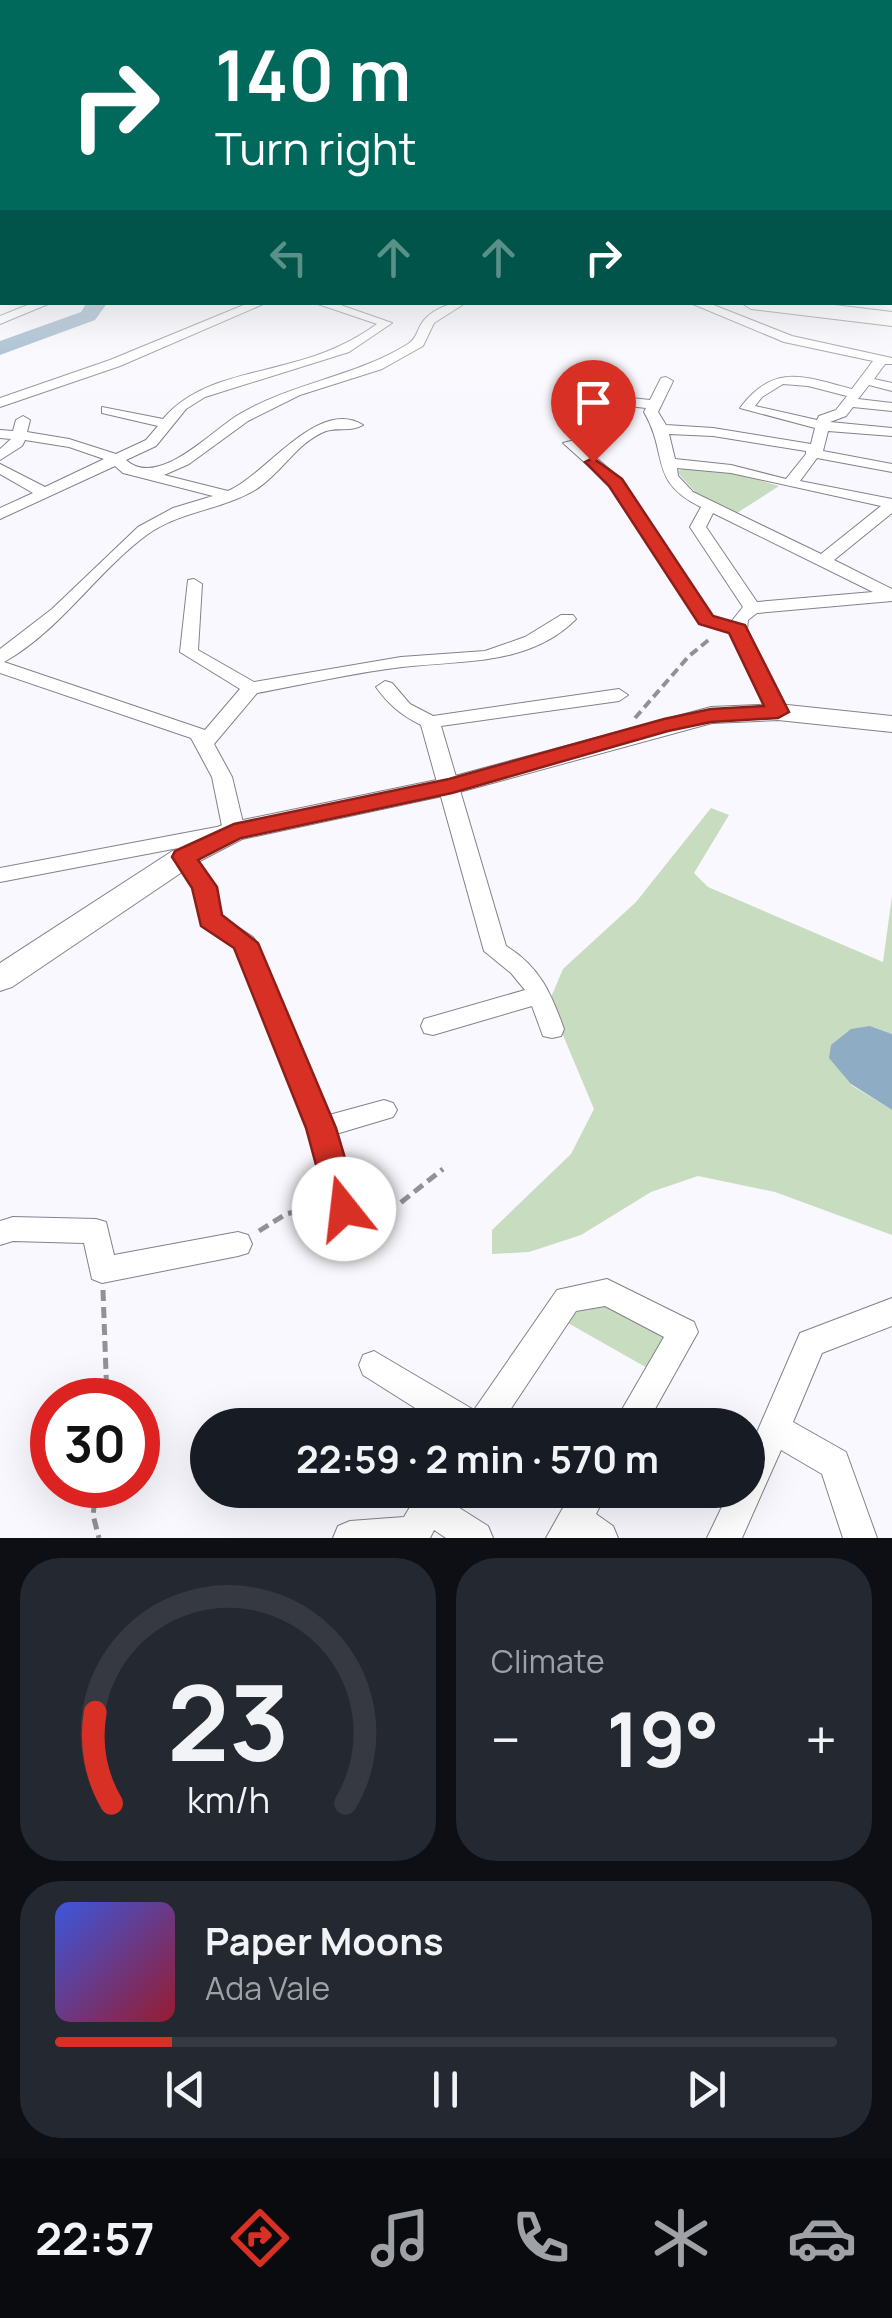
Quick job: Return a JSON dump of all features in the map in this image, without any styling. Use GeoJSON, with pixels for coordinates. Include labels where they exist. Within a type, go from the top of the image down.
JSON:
{"type":"FeatureCollection","features":[{"type":"Feature","properties":{"kind":"highway"},"geometry":{"type":"LineString","coordinates":[[781,305],[892,316]]}},
{"type":"Feature","properties":{"kind":"highway"},"geometry":{"type":"LineString","coordinates":[[826,305],[892,316]]}},
{"type":"Feature","properties":{"kind":"street"},"geometry":{"type":"LineString","coordinates":[[0,320],[40,305]]}},
{"type":"Feature","properties":{"kind":"street"},"geometry":{"type":"LineString","coordinates":[[0,403],[115,364],[255,305]]}},
{"type":"Feature","properties":{"kind":"street"},"geometry":{"type":"LineString","coordinates":[[0,514],[150,443],[180,406],[200,394],[336,353],[372,336],[386,323],[328,305]]}},
{"type":"Feature","properties":{"kind":"street"},"geometry":{"type":"LineString","coordinates":[[149,476],[184,461],[243,418],[295,392],[377,366],[419,343],[429,321],[456,305]]}},
{"type":"Feature","properties":{"kind":"street"},"geometry":{"type":"LineString","coordinates":[[701,305],[788,340],[886,361]]}},
{"type":"Feature","properties":{"kind":"street"},"geometry":{"type":"LineString","coordinates":[[790,484],[814,451],[824,419],[840,413],[886,361]]}},
{"type":"Feature","properties":{"kind":"street"},"geometry":{"type":"LineString","coordinates":[[892,407],[855,392],[780,378],[759,389],[747,408],[823,426],[892,432]]}},
{"type":"Feature","properties":{"kind":"street"},"geometry":{"type":"LineString","coordinates":[[666,381],[652,412],[661,429],[667,463],[680,488],[709,508],[892,595]]}},
{"type":"Feature","properties":{"kind":"street"},"geometry":{"type":"LineString","coordinates":[[855,392],[892,386]]}},
{"type":"Feature","properties":{"kind":"street"},"geometry":{"type":"LineString","coordinates":[[603,399],[654,406]]}},
{"type":"Feature","properties":{"kind":"street"},"geometry":{"type":"LineString","coordinates":[[108,410],[168,424]]}},
{"type":"Feature","properties":{"kind":"street"},"geometry":{"type":"LineString","coordinates":[[0,658],[63,609],[156,521],[230,496],[269,474],[308,432],[335,424],[356,424]]}},
{"type":"Feature","properties":{"kind":"street"},"geometry":{"type":"LineString","coordinates":[[0,434],[22,428],[120,459],[128,470],[230,496]]}},
{"type":"Feature","properties":{"kind":"street"},"geometry":{"type":"LineString","coordinates":[[0,456],[22,428]]}},
{"type":"Feature","properties":{"kind":"street"},"geometry":{"type":"LineString","coordinates":[[661,429],[713,432],[892,468]]}},
{"type":"Feature","properties":{"kind":"street"},"geometry":{"type":"LineString","coordinates":[[570,442],[616,482],[706,620],[732,628],[778,712]]}},
{"type":"Feature","properties":{"kind":"street"},"geometry":{"type":"LineString","coordinates":[[667,463],[731,469],[892,504]]}},
{"type":"Feature","properties":{"kind":"street"},"geometry":{"type":"LineString","coordinates":[[0,468],[44,493]]}},
{"type":"Feature","properties":{"kind":"street"},"geometry":{"type":"LineString","coordinates":[[823,561],[892,504]]}},
{"type":"Feature","properties":{"kind":"street"},"geometry":{"type":"LineString","coordinates":[[709,508],[698,527],[752,608]]}},
{"type":"Feature","properties":{"kind":"street"},"geometry":{"type":"LineString","coordinates":[[844,598],[854,576]]}},
{"type":"Feature","properties":{"kind":"street"},"geometry":{"type":"LineString","coordinates":[[194,584],[189,652],[251,688]]}},
{"type":"Feature","properties":{"kind":"street"},"geometry":{"type":"LineString","coordinates":[[732,628],[752,608],[892,595]]}},
{"type":"Feature","properties":{"kind":"street"},"geometry":{"type":"LineString","coordinates":[[205,742],[251,688],[401,662],[486,656],[531,641],[568,619]]}},
{"type":"Feature","properties":{"kind":"street"},"geometry":{"type":"LineString","coordinates":[[0,667],[199,734],[222,778],[234,832]]}},
{"type":"Feature","properties":{"kind":"street"},"geometry":{"type":"LineString","coordinates":[[385,688],[403,708],[430,722],[619,694]]}},
{"type":"Feature","properties":{"kind":"street"},"geometry":{"type":"LineString","coordinates":[[0,875],[234,832],[452,786],[711,715],[778,712],[892,724]]}},
{"type":"Feature","properties":{"kind":"street"},"geometry":{"type":"LineString","coordinates":[[430,722],[452,786],[496,950],[524,966],[552,1029]]}},
{"type":"Feature","properties":{"kind":"street"},"geometry":{"type":"LineString","coordinates":[[0,979],[184,857],[234,832]]}},
{"type":"Feature","properties":{"kind":"street"},"geometry":{"type":"LineString","coordinates":[[184,857],[204,887],[210,920],[245,943],[321,1128],[344,1209]]}},
{"type":"Feature","properties":{"kind":"street"},"geometry":{"type":"LineString","coordinates":[[433,1026],[539,995]]}},
{"type":"Feature","properties":{"kind":"street"},"geometry":{"type":"LineString","coordinates":[[321,1128],[384,1110]]}},
{"type":"Feature","properties":{"kind":"street"},"geometry":{"type":"LineString","coordinates":[[0,1233],[13,1229],[96,1231],[102,1270],[238,1244]]}},
{"type":"Feature","properties":{"kind":"street"},"geometry":{"type":"LineString","coordinates":[[494,1408],[568,1299],[607,1292],[683,1332],[639,1408]]}},
{"type":"Feature","properties":{"kind":"street"},"geometry":{"type":"LineString","coordinates":[[765,1453],[811,1343],[892,1312]]}},
{"type":"Feature","properties":{"kind":"street"},"geometry":{"type":"LineString","coordinates":[[374,1365],[443,1408]]}},
{"type":"Feature","properties":{"kind":"street"},"geometry":{"type":"LineString","coordinates":[[776,1430],[835,1463],[860,1538]]}},
{"type":"Feature","properties":{"kind":"street"},"geometry":{"type":"LineString","coordinates":[[350,1538],[414,1532],[427,1508]]}},
{"type":"Feature","properties":{"kind":"street"},"geometry":{"type":"LineString","coordinates":[[444,1508],[476,1538]]}},
{"type":"Feature","properties":{"kind":"street"},"geometry":{"type":"LineString","coordinates":[[724,1538],[738,1508]]}},
{"type":"Feature","properties":{"kind":"path"},"geometry":{"type":"LineString","coordinates":[[615,740],[689,656],[732,628]]}},
{"type":"Feature","properties":{"kind":"path"},"geometry":{"type":"LineString","coordinates":[[102,1270],[106,1378]]}},
{"type":"Feature","properties":{"kind":"path"},"geometry":{"type":"LineString","coordinates":[[94,1508],[99,1538]]}},
{"type":"Feature","properties":{"kind":"green space"},"geometry":{"type":"Polygon","coordinates":[[[687,466],[732,472],[779,486],[737,513],[696,493],[677,472],[687,466]]]}},
{"type":"Feature","properties":{"kind":"green space"},"geometry":{"type":"Polygon","coordinates":[[[711,808],[729,815],[694,873],[708,887],[883,962],[892,896],[892,1034],[870,1026],[851,1085],[892,1110],[892,1235],[775,1192],[698,1176],[651,1192],[581,1235],[529,1252],[492,1254],[492,1230],[571,1154],[594,1109],[549,1002],[563,969],[636,902],[711,808]]]}},
{"type":"Feature","properties":{"kind":"green space"},"geometry":{"type":"Polygon","coordinates":[[[608,1300],[671,1334],[649,1369],[568,1323],[579,1306],[608,1300]]]}},
{"type":"Feature","properties":{"kind":"water"},"geometry":{"type":"Polygon","coordinates":[[[870,1026],[892,1034],[892,1110],[851,1084],[829,1058],[831,1045],[851,1029],[870,1026]]]}},
{"type":"Feature","properties":{"kind":"waterway"},"geometry":{"type":"LineString","coordinates":[[0,348],[88,316],[96,305]]}},
{"type":"Feature","properties":{"kind":"route"},"geometry":{"type":"LineString","coordinates":[[344,1209],[321,1128],[245,943],[210,920],[204,887],[184,857],[234,832],[452,786],[664,725],[711,715],[778,712],[738,629],[706,620],[616,482],[593,462]]}}]}
